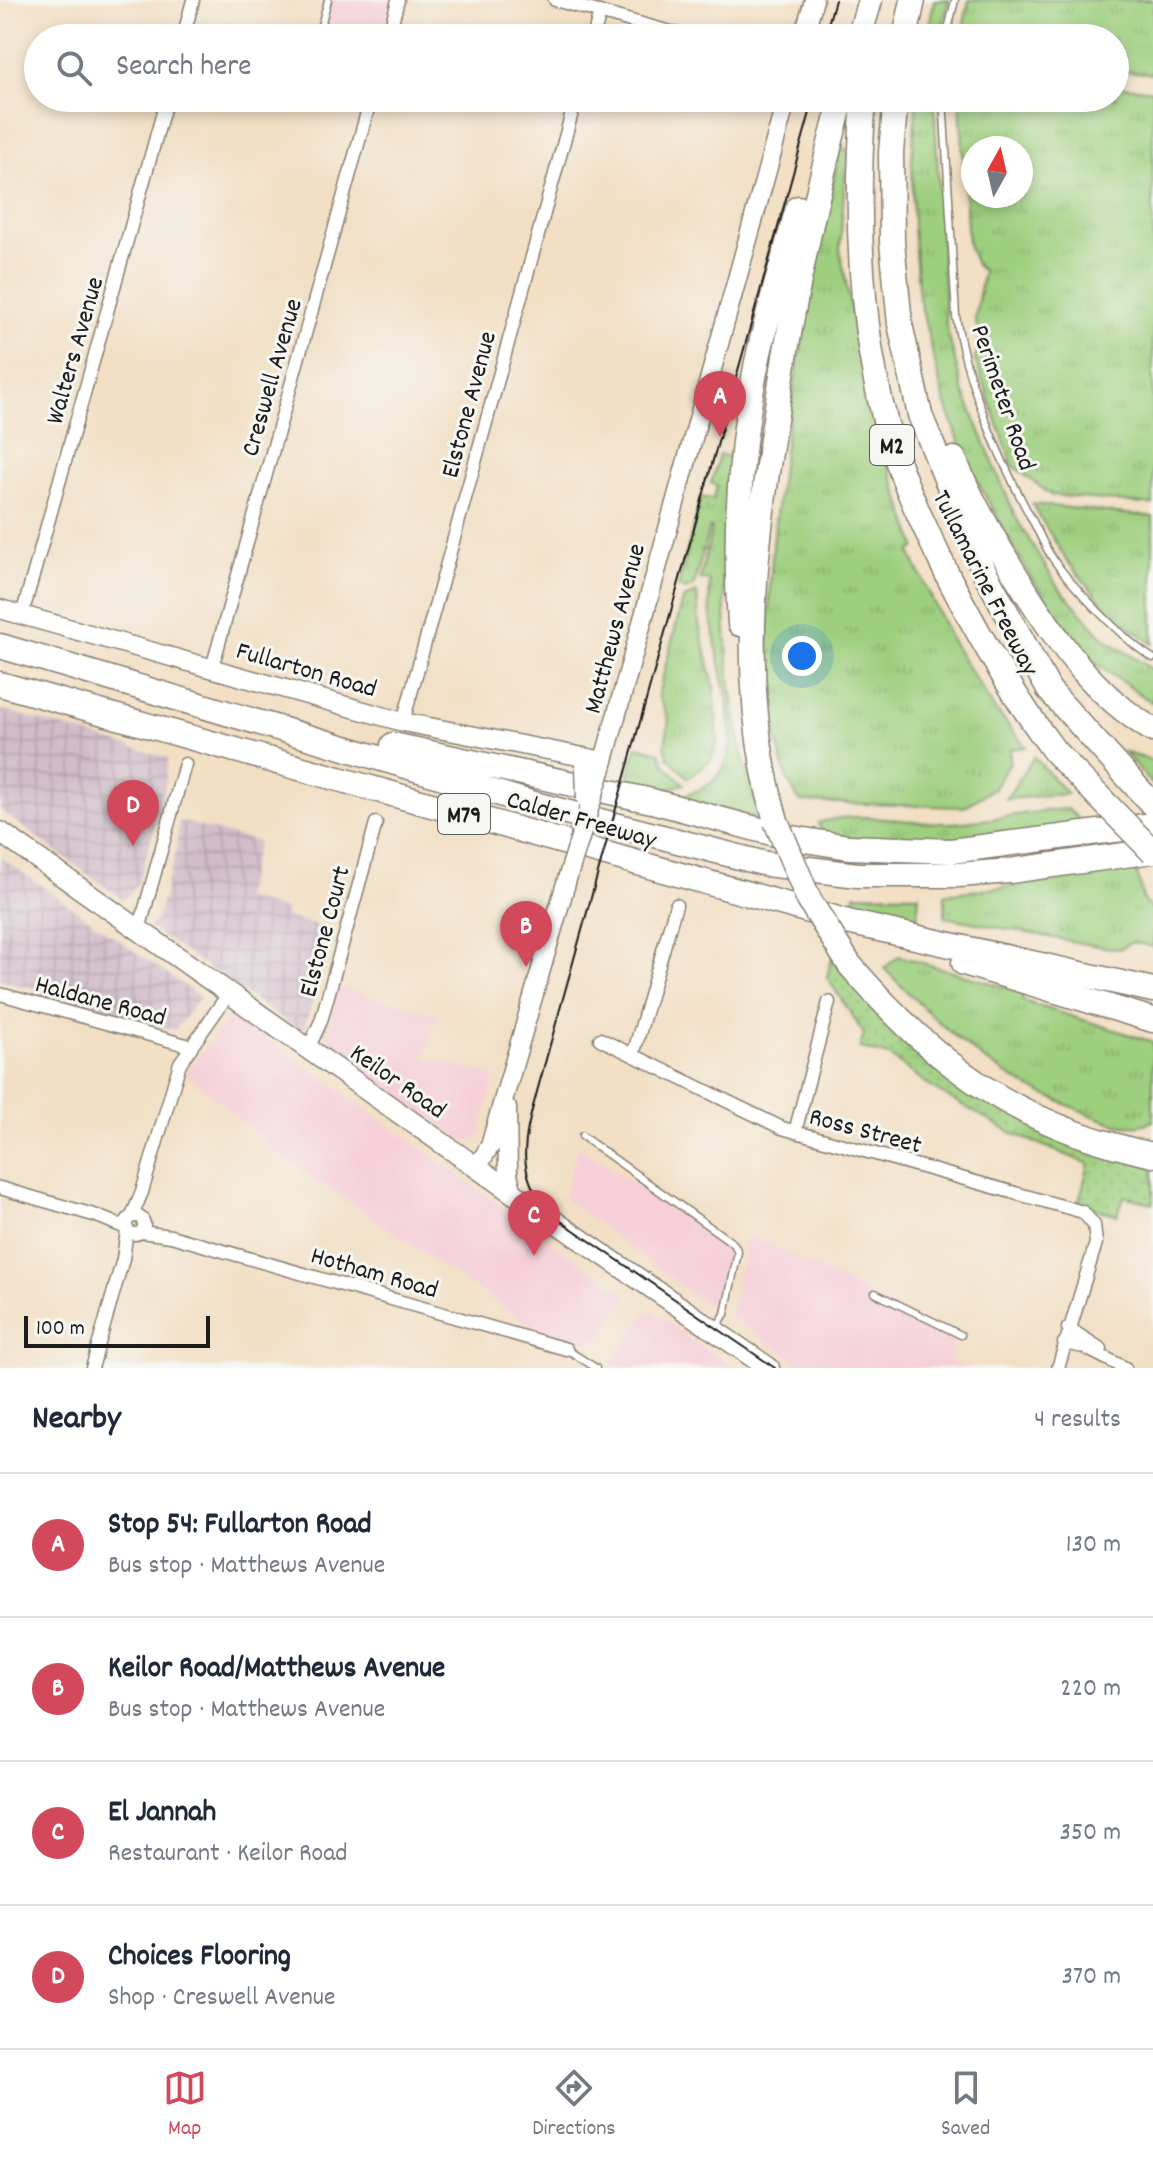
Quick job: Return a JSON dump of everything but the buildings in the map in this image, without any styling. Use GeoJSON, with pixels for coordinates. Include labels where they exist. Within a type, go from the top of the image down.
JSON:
{"type":"FeatureCollection","features":[{"type":"Feature","properties":{"kind":"highway"},"geometry":{"type":"LineString","coordinates":[[849,24],[856,0]]}},
{"type":"Feature","properties":{"kind":"highway"},"geometry":{"type":"LineString","coordinates":[[863,24],[870,0]]}},
{"type":"Feature","properties":{"kind":"highway"},"geometry":{"type":"LineString","coordinates":[[877,24],[882,0]]}},
{"type":"Feature","properties":{"kind":"highway"},"geometry":{"type":"LineString","coordinates":[[908,24],[913,0]]}},
{"type":"Feature","properties":{"kind":"highway"},"geometry":{"type":"LineString","coordinates":[[824,112],[764,332],[744,438],[738,520],[740,628],[752,685],[758,743],[776,821],[809,900],[849,964],[900,1022],[929,1049],[985,1089],[1024,1111],[1063,1129],[1153,1155]]}},
{"type":"Feature","properties":{"kind":"highway"},"geometry":{"type":"LineString","coordinates":[[752,685],[754,592],[772,430],[795,293],[838,112]]}},
{"type":"Feature","properties":{"kind":"highway","name":"Tullamarine Freeway"},"geometry":{"type":"LineString","coordinates":[[863,112],[861,263],[876,376],[893,447],[922,524],[1018,702],[1055,752],[1153,852]]}},
{"type":"Feature","properties":{"kind":"highway","name":"Tullamarine Freeway"},"geometry":{"type":"LineString","coordinates":[[895,112],[891,152],[892,242],[900,324],[920,415],[984,571],[1049,690],[1153,805]]}},
{"type":"Feature","properties":{"kind":"highway"},"geometry":{"type":"LineString","coordinates":[[892,242],[930,391],[964,483],[1057,642],[1094,685],[1153,730]]}},
{"type":"Feature","properties":{"kind":"highway","name":"Calder Freeway"},"geometry":{"type":"LineString","coordinates":[[0,646],[531,803],[725,855],[790,868],[858,875],[959,875],[1153,852]]}},
{"type":"Feature","properties":{"kind":"highway","name":"Calder Freeway"},"geometry":{"type":"LineString","coordinates":[[0,684],[852,923],[1153,990]]}},
{"type":"Feature","properties":{"kind":"highway"},"geometry":{"type":"LineString","coordinates":[[0,700],[128,721]]}},
{"type":"Feature","properties":{"kind":"highway"},"geometry":{"type":"LineString","coordinates":[[322,739],[369,740],[663,804],[786,837],[849,847],[951,851],[1153,825]]}},
{"type":"Feature","properties":{"kind":"highway"},"geometry":{"type":"LineString","coordinates":[[852,923],[951,959],[1153,1020]]}},
{"type":"Feature","properties":{"kind":"main road"},"geometry":{"type":"LineString","coordinates":[[807,24],[814,0]]}},
{"type":"Feature","properties":{"kind":"main road","name":"Matthews Avenue"},"geometry":{"type":"LineString","coordinates":[[477,1167],[490,1146],[584,822],[592,763],[783,112]]}},
{"type":"Feature","properties":{"kind":"main road","name":"Fullarton Road"},"geometry":{"type":"LineString","coordinates":[[0,609],[403,722],[592,763]]}},
{"type":"Feature","properties":{"kind":"main road","name":"Keilor Road"},"geometry":{"type":"LineString","coordinates":[[0,832],[513,1193],[769,1368]]}},
{"type":"Feature","properties":{"kind":"main road"},"geometry":{"type":"LineString","coordinates":[[508,1081],[508,1167],[513,1193]]}},
{"type":"Feature","properties":{"kind":"street"},"geometry":{"type":"LineString","coordinates":[[187,24],[193,0]]}},
{"type":"Feature","properties":{"kind":"street"},"geometry":{"type":"LineString","coordinates":[[392,24],[398,0]]}},
{"type":"Feature","properties":{"kind":"street"},"geometry":{"type":"LineString","coordinates":[[555,0],[642,24]]}},
{"type":"Feature","properties":{"kind":"street"},"geometry":{"type":"LineString","coordinates":[[597,24],[600,12]]}},
{"type":"Feature","properties":{"kind":"street","name":"Walters Avenue"},"geometry":{"type":"LineString","coordinates":[[22,615],[163,112]]}},
{"type":"Feature","properties":{"kind":"street","name":"Creswell Avenue"},"geometry":{"type":"LineString","coordinates":[[212,668],[367,112]]}},
{"type":"Feature","properties":{"kind":"street","name":"Elstone Avenue"},"geometry":{"type":"LineString","coordinates":[[403,722],[572,112]]}},
{"type":"Feature","properties":{"kind":"street"},"geometry":{"type":"LineString","coordinates":[[139,930],[185,764]]}},
{"type":"Feature","properties":{"kind":"street","name":"Elstone Court"},"geometry":{"type":"LineString","coordinates":[[308,1049],[321,1021],[376,823]]}},
{"type":"Feature","properties":{"kind":"street"},"geometry":{"type":"LineString","coordinates":[[633,1055],[676,905]]}},
{"type":"Feature","properties":{"kind":"street"},"geometry":{"type":"LineString","coordinates":[[92,1368],[177,1072],[190,1046],[229,993]]}},
{"type":"Feature","properties":{"kind":"street","name":"Haldane Road"},"geometry":{"type":"LineString","coordinates":[[0,994],[190,1046]]}},
{"type":"Feature","properties":{"kind":"street"},"geometry":{"type":"LineString","coordinates":[[795,1132],[829,1002]]}},
{"type":"Feature","properties":{"kind":"street","name":"Ross Street"},"geometry":{"type":"LineString","coordinates":[[600,1039],[774,1125],[1077,1209],[1088,1216],[1094,1225],[1096,1243],[1068,1328]]}},
{"type":"Feature","properties":{"kind":"street","name":"Hotham Road"},"geometry":{"type":"LineString","coordinates":[[0,1188],[566,1349]]}},
{"type":"Feature","properties":{"kind":"street"},"geometry":{"type":"LineString","coordinates":[[1058,1368],[1068,1328],[1090,1340],[1121,1366]]}},
{"type":"Feature","properties":{"kind":"street"},"geometry":{"type":"LineString","coordinates":[[1064,1343],[1084,1347],[1121,1366]]}},
{"type":"Feature","properties":{"kind":"lane"},"geometry":{"type":"LineString","coordinates":[[321,24],[328,0]]}},
{"type":"Feature","properties":{"kind":"lane"},"geometry":{"type":"LineString","coordinates":[[949,24],[955,0]]}},
{"type":"Feature","properties":{"kind":"lane","name":"Perimeter Road"},"geometry":{"type":"LineString","coordinates":[[944,112],[960,345],[1003,462],[1053,560],[1106,618],[1153,658]]}},
{"type":"Feature","properties":{"kind":"lane"},"geometry":{"type":"LineString","coordinates":[[582,1136],[734,1244],[738,1252],[725,1314],[714,1330]]}},
{"type":"Feature","properties":{"kind":"lane"},"geometry":{"type":"LineString","coordinates":[[875,1293],[961,1335]]}},
{"type":"Feature","properties":{"kind":"lane"},"geometry":{"type":"LineString","coordinates":[[566,1349],[596,1368]]}},
{"type":"Feature","properties":{"kind":"shaded area"},"geometry":{"type":"Polygon","coordinates":[[[325,0],[392,0],[385,24],[318,24],[325,0]]]}},
{"type":"Feature","properties":{"kind":"shaded area"},"geometry":{"type":"Polygon","coordinates":[[[0,709],[168,758],[165,787],[139,882],[129,895],[122,899],[0,810],[0,709]]]}},
{"type":"Feature","properties":{"kind":"shaded area"},"geometry":{"type":"Polygon","coordinates":[[[179,821],[258,842],[243,898],[286,910],[285,917],[331,929],[305,1027],[298,1030],[149,927],[157,919],[176,852],[179,821]]]}},
{"type":"Feature","properties":{"kind":"shaded area"},"geometry":{"type":"Polygon","coordinates":[[[0,857],[200,997],[175,1030],[0,979],[0,857]]]}},
{"type":"Feature","properties":{"kind":"shaded area"},"geometry":{"type":"Polygon","coordinates":[[[339,987],[437,1014],[424,1057],[495,1076],[478,1138],[466,1142],[323,1046],[339,987]]]}},
{"type":"Feature","properties":{"kind":"shaded area"},"geometry":{"type":"Polygon","coordinates":[[[231,1013],[627,1296],[595,1343],[530,1326],[278,1153],[186,1073],[231,1013]]]}},
{"type":"Feature","properties":{"kind":"shaded area"},"geometry":{"type":"Polygon","coordinates":[[[578,1146],[731,1249],[713,1310],[564,1198],[578,1146]]]}},
{"type":"Feature","properties":{"kind":"shaded area"},"geometry":{"type":"Polygon","coordinates":[[[747,1233],[955,1338],[949,1362],[971,1368],[807,1368],[729,1316],[747,1233]]]}},
{"type":"Feature","properties":{"kind":"shaded area"},"geometry":{"type":"Polygon","coordinates":[[[648,1309],[734,1368],[609,1368],[648,1309]]]}},
{"type":"Feature","properties":{"kind":"green space"},"geometry":{"type":"Polygon","coordinates":[[[934,0],[949,0],[943,24],[930,24],[934,0]]]}},
{"type":"Feature","properties":{"kind":"green space"},"geometry":{"type":"Polygon","coordinates":[[[969,0],[1153,0],[1153,74],[1129,71],[1129,24],[964,24],[969,0]]]}},
{"type":"Feature","properties":{"kind":"green space"},"geometry":{"type":"Polygon","coordinates":[[[1129,87],[1153,90],[1153,505],[1051,495],[1013,466],[975,360],[980,337],[975,319],[983,271],[976,265],[968,244],[966,208],[1033,208],[1033,136],[962,136],[961,112],[1129,112],[1129,87]]]}},
{"type":"Feature","properties":{"kind":"green space"},"geometry":{"type":"Polygon","coordinates":[[[916,112],[935,112],[946,325],[962,388],[1015,516],[1056,584],[1104,638],[1153,670],[1153,703],[1088,658],[1030,576],[967,463],[943,396],[919,298],[913,228],[912,158],[916,112]]]}},
{"type":"Feature","properties":{"kind":"green space"},"geometry":{"type":"Polygon","coordinates":[[[840,148],[847,149],[840,249],[868,403],[916,547],[910,552],[952,642],[993,707],[1026,747],[1010,749],[1010,762],[994,788],[964,807],[801,802],[788,779],[775,730],[769,685],[768,640],[771,572],[782,465],[840,148]]]}},
{"type":"Feature","properties":{"kind":"green space"},"geometry":{"type":"Polygon","coordinates":[[[719,455],[735,458],[725,542],[726,639],[738,735],[760,816],[752,817],[677,797],[697,791],[714,780],[723,769],[729,751],[731,729],[713,627],[710,581],[700,579],[712,528],[709,528],[694,585],[686,590],[678,587],[701,497],[713,500],[717,486],[711,483],[719,455]]]}},
{"type":"Feature","properties":{"kind":"green space"},"geometry":{"type":"Polygon","coordinates":[[[1032,504],[1153,517],[1153,644],[1111,613],[1066,560],[1032,504]]]}},
{"type":"Feature","properties":{"kind":"green space"},"geometry":{"type":"Polygon","coordinates":[[[697,593],[699,624],[714,686],[718,740],[711,760],[688,778],[668,757],[665,746],[669,721],[658,695],[683,599],[697,593]]]}},
{"type":"Feature","properties":{"kind":"green space"},"geometry":{"type":"Polygon","coordinates":[[[637,746],[660,752],[666,766],[684,784],[648,794],[627,789],[637,746]]]}},
{"type":"Feature","properties":{"kind":"green space"},"geometry":{"type":"Polygon","coordinates":[[[1124,752],[1153,761],[1153,785],[1124,752]]]}},
{"type":"Feature","properties":{"kind":"green space"},"geometry":{"type":"Polygon","coordinates":[[[1034,757],[1067,794],[1006,799],[1034,757]]]}},
{"type":"Feature","properties":{"kind":"green space"},"geometry":{"type":"Polygon","coordinates":[[[1068,809],[1087,827],[976,845],[824,838],[818,823],[850,817],[961,822],[1068,809]]]}},
{"type":"Feature","properties":{"kind":"green space"},"geometry":{"type":"Polygon","coordinates":[[[1136,869],[1144,902],[1153,910],[1153,947],[1133,942],[1119,949],[1091,945],[945,917],[945,894],[1136,869]]]}},
{"type":"Feature","properties":{"kind":"green space"},"geometry":{"type":"Polygon","coordinates":[[[855,894],[919,895],[917,924],[851,910],[855,894]]]}},
{"type":"Feature","properties":{"kind":"green space"},"geometry":{"type":"Polygon","coordinates":[[[899,956],[1022,992],[1023,1001],[1153,1042],[1153,1121],[1134,1126],[1105,1120],[1034,1090],[983,1059],[948,1031],[884,968],[899,956]]]}},
{"type":"Feature","properties":{"kind":"green space"},"geometry":{"type":"Polygon","coordinates":[[[832,957],[884,1021],[943,1073],[1153,1164],[1153,1204],[1124,1196],[1118,1215],[1078,1204],[1089,1164],[1014,1134],[937,1091],[889,1056],[860,1048],[864,1034],[827,977],[832,957]]]}},
{"type":"Feature","properties":{"kind":"tram line"},"geometry":{"type":"LineString","coordinates":[[828,24],[835,0]]}},
{"type":"Feature","properties":{"kind":"tram line"},"geometry":{"type":"LineString","coordinates":[[775,1368],[552,1215],[531,1185],[525,1154],[538,1088],[810,112]]}},
{"type":"Feature","properties":{"kind":"place","name":"Stop 54: Fullarton Road"},"geometry":{"type":"Point","coordinates":[720,437]}},
{"type":"Feature","properties":{"kind":"place","name":"Choices Flooring"},"geometry":{"type":"Point","coordinates":[133,846]}},
{"type":"Feature","properties":{"kind":"place","name":"Keilor Road/Matthews Avenue"},"geometry":{"type":"Point","coordinates":[526,967]}},
{"type":"Feature","properties":{"kind":"place","name":"El Jannah"},"geometry":{"type":"Point","coordinates":[534,1256]}}]}
